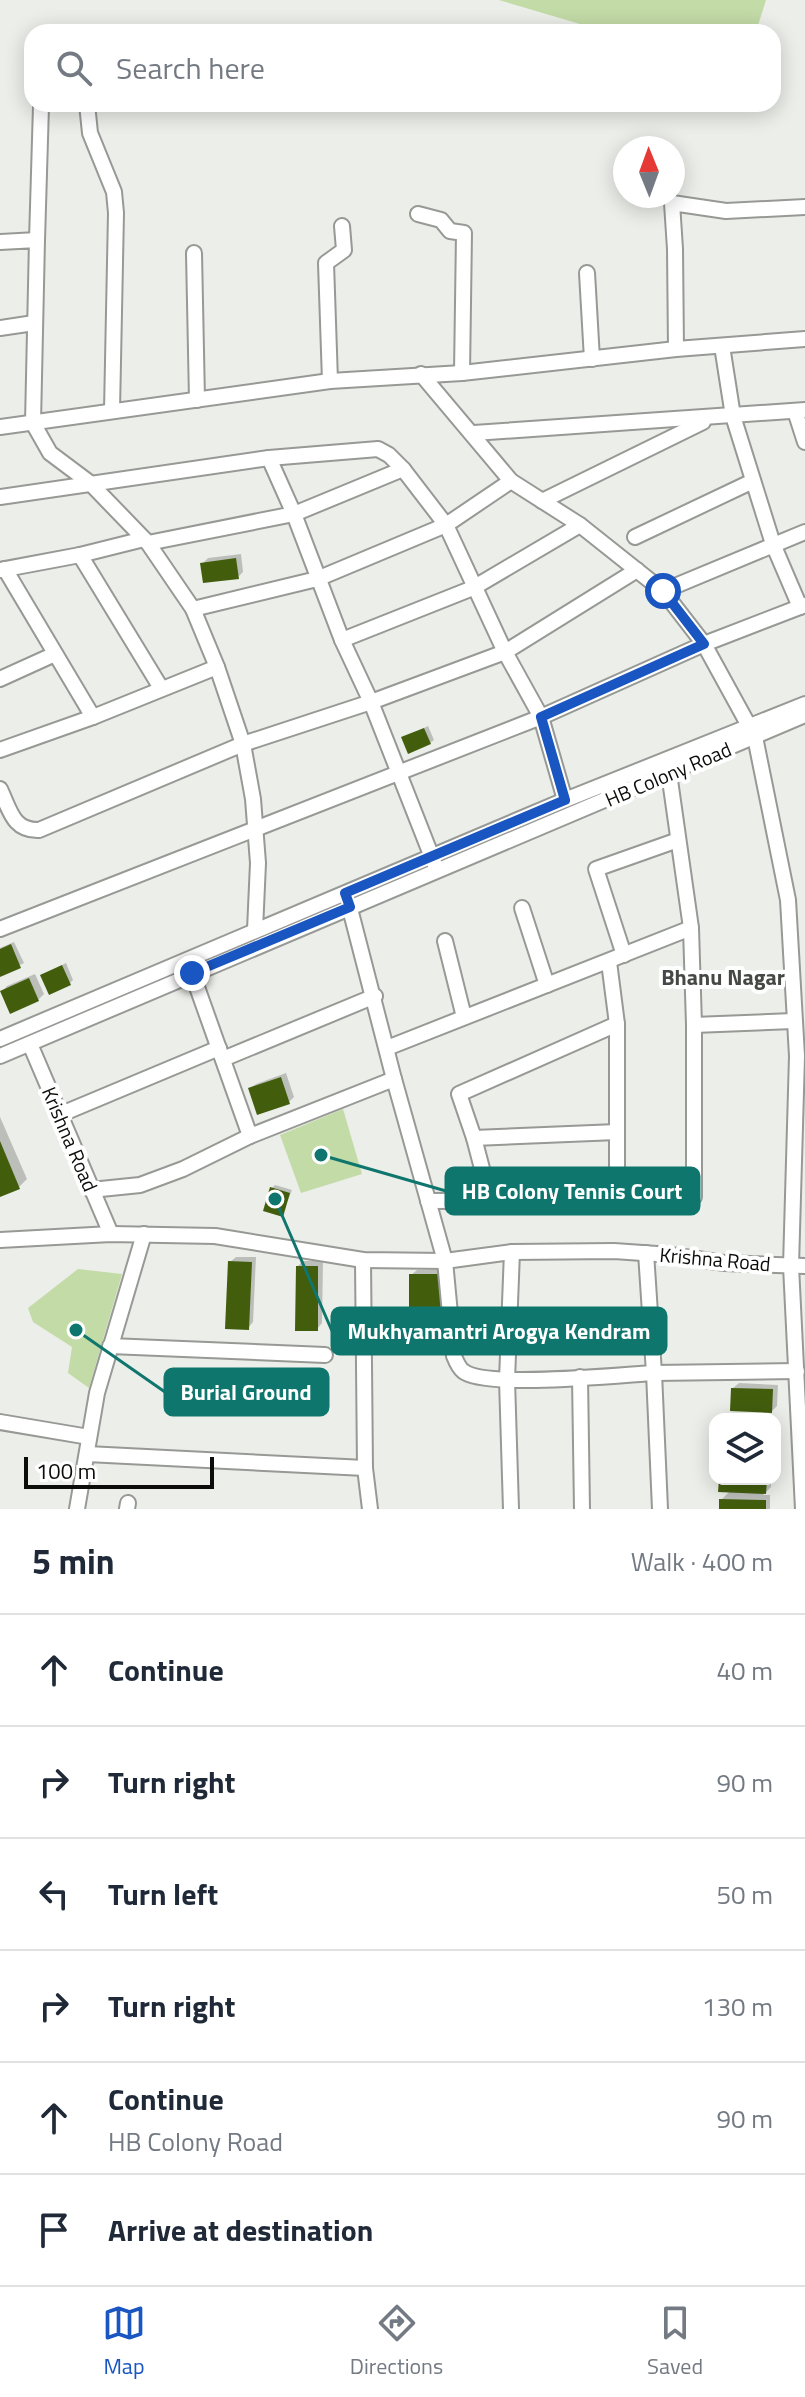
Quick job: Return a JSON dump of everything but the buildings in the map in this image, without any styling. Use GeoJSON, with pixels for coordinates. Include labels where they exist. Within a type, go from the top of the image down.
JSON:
{"type":"FeatureCollection","features":[{"type":"Feature","properties":{"kind":"street"},"geometry":{"type":"LineString","coordinates":[[41,112],[33,423],[50,453],[90,483],[146,541],[193,609],[243,744],[253,799],[258,863],[255,930]]}},
{"type":"Feature","properties":{"kind":"street"},"geometry":{"type":"LineString","coordinates":[[88,112],[90,133],[114,192],[116,213],[112,411]]}},
{"type":"Feature","properties":{"kind":"street"},"geometry":{"type":"LineString","coordinates":[[676,349],[672,203],[726,211],[805,207]]}},
{"type":"Feature","properties":{"kind":"street"},"geometry":{"type":"LineString","coordinates":[[418,214],[441,220],[450,231],[464,233],[462,373]]}},
{"type":"Feature","properties":{"kind":"street"},"geometry":{"type":"LineString","coordinates":[[330,381],[326,263],[344,250],[342,226]]}},
{"type":"Feature","properties":{"kind":"street"},"geometry":{"type":"LineString","coordinates":[[0,242],[37,240]]}},
{"type":"Feature","properties":{"kind":"street"},"geometry":{"type":"LineString","coordinates":[[194,253],[197,400]]}},
{"type":"Feature","properties":{"kind":"street"},"geometry":{"type":"LineString","coordinates":[[587,273],[592,359]]}},
{"type":"Feature","properties":{"kind":"street"},"geometry":{"type":"LineString","coordinates":[[0,328],[34,323]]}},
{"type":"Feature","properties":{"kind":"street"},"geometry":{"type":"LineString","coordinates":[[0,427],[330,381],[462,373],[676,349],[805,339]]}},
{"type":"Feature","properties":{"kind":"street"},"geometry":{"type":"LineString","coordinates":[[0,929],[541,717],[704,644],[803,606],[773,544],[753,481],[733,416],[722,346]]}},
{"type":"Feature","properties":{"kind":"street","name":"Krishna Road"},"geometry":{"type":"LineString","coordinates":[[0,1240],[111,1234],[215,1236],[363,1260],[445,1261],[512,1252],[646,1253],[724,1263],[798,1266],[801,1056],[793,1021],[799,1005],[788,900],[753,732],[704,644],[663,591],[580,525],[511,481],[474,433],[421,374]]}},
{"type":"Feature","properties":{"kind":"street"},"geometry":{"type":"LineString","coordinates":[[474,433],[800,410],[805,442]]}},
{"type":"Feature","properties":{"kind":"street"},"geometry":{"type":"LineString","coordinates":[[542,501],[711,418]]}},
{"type":"Feature","properties":{"kind":"street"},"geometry":{"type":"LineString","coordinates":[[0,497],[269,458],[378,449],[403,469],[446,525],[473,588],[541,717],[565,800]]}},
{"type":"Feature","properties":{"kind":"street"},"geometry":{"type":"LineString","coordinates":[[269,458],[342,640],[371,702],[434,864],[565,800],[753,732],[805,704]]}},
{"type":"Feature","properties":{"kind":"street"},"geometry":{"type":"LineString","coordinates":[[93,717],[3,570],[294,514],[403,469]]}},
{"type":"Feature","properties":{"kind":"street"},"geometry":{"type":"LineString","coordinates":[[193,609],[317,579],[446,525],[511,481]]}},
{"type":"Feature","properties":{"kind":"street"},"geometry":{"type":"LineString","coordinates":[[635,537],[753,481]]}},
{"type":"Feature","properties":{"kind":"street"},"geometry":{"type":"LineString","coordinates":[[342,640],[473,588],[580,525]]}},
{"type":"Feature","properties":{"kind":"street"},"geometry":{"type":"LineString","coordinates":[[663,591],[805,532]]}},
{"type":"Feature","properties":{"kind":"street"},"geometry":{"type":"LineString","coordinates":[[80,555],[161,688]]}},
{"type":"Feature","properties":{"kind":"street"},"geometry":{"type":"LineString","coordinates":[[0,789],[16,824],[26,831],[39,830],[243,744],[371,702],[505,652],[637,570]]}},
{"type":"Feature","properties":{"kind":"street"},"geometry":{"type":"LineString","coordinates":[[0,679],[55,654]]}},
{"type":"Feature","properties":{"kind":"street"},"geometry":{"type":"LineString","coordinates":[[0,750],[93,717],[217,667]]}},
{"type":"Feature","properties":{"kind":"street","name":"HB Colony Road"},"geometry":{"type":"LineString","coordinates":[[7,1053],[192,973],[348,900],[669,773],[753,732],[805,715]]}},
{"type":"Feature","properties":{"kind":"street"},"geometry":{"type":"LineString","coordinates":[[428,1201],[694,1197],[691,928],[669,773]]}},
{"type":"Feature","properties":{"kind":"street"},"geometry":{"type":"LineString","coordinates":[[624,955],[596,869],[678,840]]}},
{"type":"Feature","properties":{"kind":"street"},"geometry":{"type":"LineString","coordinates":[[7,1053],[2,1033],[255,930],[348,900],[445,1261],[454,1356],[463,1371],[471,1376],[507,1380],[654,1373],[797,1371]]}},
{"type":"Feature","properties":{"kind":"street"},"geometry":{"type":"LineString","coordinates":[[522,908],[547,985]]}},
{"type":"Feature","properties":{"kind":"street"},"geometry":{"type":"LineString","coordinates":[[387,1048],[691,928]]}},
{"type":"Feature","properties":{"kind":"street"},"geometry":{"type":"LineString","coordinates":[[445,941],[464,1017]]}},
{"type":"Feature","properties":{"kind":"street"},"geometry":{"type":"LineString","coordinates":[[609,962],[617,1024],[617,1200]]}},
{"type":"Feature","properties":{"kind":"street"},"geometry":{"type":"LineString","coordinates":[[192,973],[250,1136]]}},
{"type":"Feature","properties":{"kind":"street"},"geometry":{"type":"LineString","coordinates":[[59,1115],[375,996]]}},
{"type":"Feature","properties":{"kind":"street"},"geometry":{"type":"LineString","coordinates":[[694,1025],[793,1021]]}},
{"type":"Feature","properties":{"kind":"street"},"geometry":{"type":"LineString","coordinates":[[490,1199],[459,1094],[617,1024]]}},
{"type":"Feature","properties":{"kind":"street","name":"Krishna Road"},"geometry":{"type":"LineString","coordinates":[[30,1044],[111,1234]]}},
{"type":"Feature","properties":{"kind":"street"},"geometry":{"type":"LineString","coordinates":[[91,1190],[140,1185],[183,1169],[250,1136],[394,1079]]}},
{"type":"Feature","properties":{"kind":"street"},"geometry":{"type":"LineString","coordinates":[[474,1138],[617,1132]]}},
{"type":"Feature","properties":{"kind":"street"},"geometry":{"type":"LineString","coordinates":[[77,1509],[97,1393],[144,1234]]}},
{"type":"Feature","properties":{"kind":"street"},"geometry":{"type":"LineString","coordinates":[[511,1509],[507,1380],[512,1252]]}},
{"type":"Feature","properties":{"kind":"street"},"geometry":{"type":"LineString","coordinates":[[646,1253],[660,1509]]}},
{"type":"Feature","properties":{"kind":"street"},"geometry":{"type":"LineString","coordinates":[[363,1260],[365,1468],[370,1509]]}},
{"type":"Feature","properties":{"kind":"street"},"geometry":{"type":"LineString","coordinates":[[798,1266],[797,1371],[802,1429],[803,1509]]}},
{"type":"Feature","properties":{"kind":"street"},"geometry":{"type":"LineString","coordinates":[[110,1346],[325,1355]]}},
{"type":"Feature","properties":{"kind":"street"},"geometry":{"type":"LineString","coordinates":[[580,1377],[582,1509]]}},
{"type":"Feature","properties":{"kind":"street"},"geometry":{"type":"LineString","coordinates":[[0,1422],[89,1437]]}},
{"type":"Feature","properties":{"kind":"street"},"geometry":{"type":"LineString","coordinates":[[87,1454],[365,1468]]}},
{"type":"Feature","properties":{"kind":"green space"},"geometry":{"type":"Polygon","coordinates":[[[499,0],[766,0],[758,24],[580,24],[499,0]]]}},
{"type":"Feature","properties":{"kind":"green space"},"geometry":{"type":"Polygon","coordinates":[[[343,1109],[362,1174],[301,1193],[280,1135],[343,1109]]]}},
{"type":"Feature","properties":{"kind":"green space"},"geometry":{"type":"Polygon","coordinates":[[[78,1269],[122,1274],[89,1388],[68,1373],[72,1347],[33,1322],[28,1308],[78,1269]]]}},
{"type":"Feature","properties":{"kind":"place","name":"HB Colony Tennis Court"},"geometry":{"type":"Point","coordinates":[321,1155]}},
{"type":"Feature","properties":{"kind":"place","name":"Mukhyamantri Arogya Kendram"},"geometry":{"type":"Point","coordinates":[275,1199]}},
{"type":"Feature","properties":{"kind":"place","name":"Burial Ground"},"geometry":{"type":"Point","coordinates":[76,1330]}},
{"type":"Feature","properties":{"kind":"district","name":"Bhanu Nagar"},"geometry":{"type":"Point","coordinates":[723,977]}},
{"type":"Feature","properties":{"kind":"route"},"geometry":{"type":"LineString","coordinates":[[192,973],[350,907],[345,893],[565,800],[541,717],[704,644],[663,591]]}}]}
